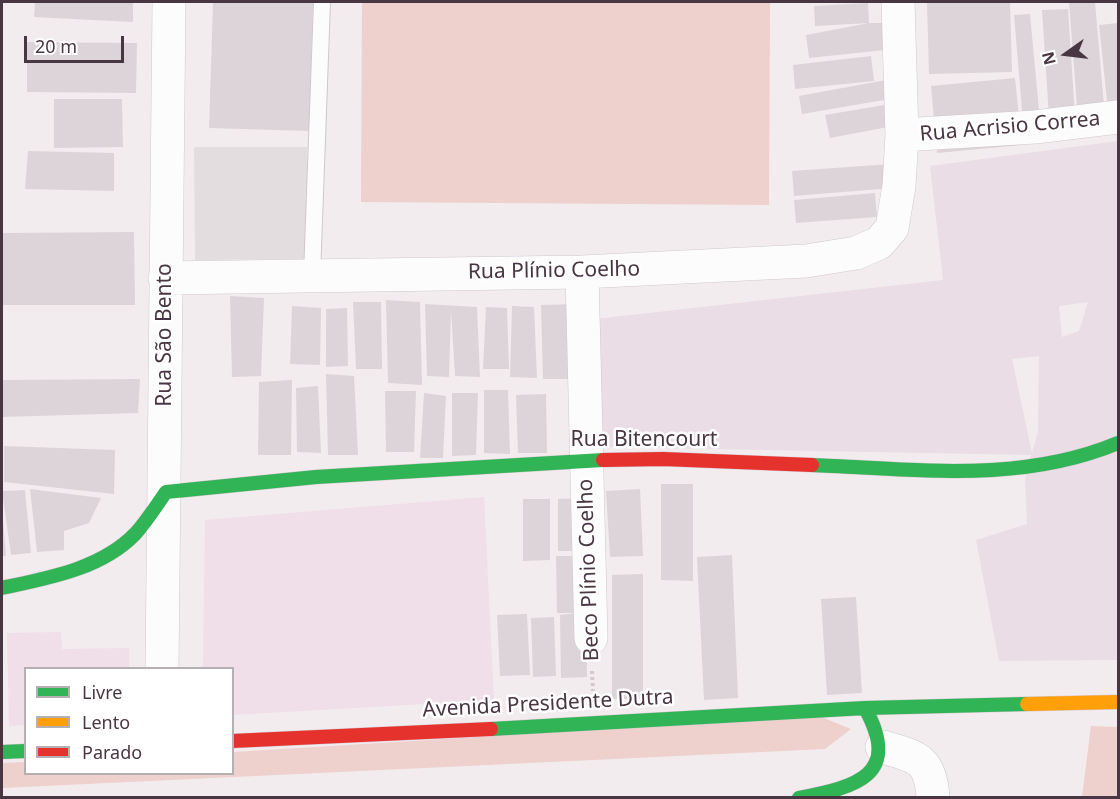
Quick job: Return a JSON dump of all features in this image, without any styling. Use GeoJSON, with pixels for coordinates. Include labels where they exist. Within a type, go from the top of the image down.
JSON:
{"type":"FeatureCollection","features":[{"type":"Feature","properties":{"kind":"street","name":"Rua São Bento"},"geometry":{"type":"LineString","coordinates":[[162,667],[166,492],[165,278],[169,2]]}},
{"type":"Feature","properties":{"kind":"street","name":"Rua Plínio Coelho"},"geometry":{"type":"LineString","coordinates":[[165,278],[582,272],[806,261],[856,253],[879,243],[891,228],[899,186],[902,135],[898,2]]}},
{"type":"Feature","properties":{"kind":"street","name":"Rua Acrisio Correa"},"geometry":{"type":"LineString","coordinates":[[902,135],[1035,128],[1119,117]]}},
{"type":"Feature","properties":{"kind":"street","name":"Beco Plínio Coelho"},"geometry":{"type":"LineString","coordinates":[[582,272],[591,638]]}},
{"type":"Feature","properties":{"kind":"street","name":"Rua Bitencourt"},"geometry":{"type":"LineString","coordinates":[[166,492],[328,476],[585,460],[663,459],[989,471],[1041,468],[1091,455],[1119,443]]}},
{"type":"Feature","properties":{"kind":"street"},"geometry":{"type":"LineString","coordinates":[[2,588],[71,572],[110,553],[134,534],[166,492]]}},
{"type":"Feature","properties":{"kind":"street","name":"Avenida Presidente Dutra"},"geometry":{"type":"LineString","coordinates":[[234,741],[594,724],[865,708],[1119,702]]}},
{"type":"Feature","properties":{"kind":"street"},"geometry":{"type":"LineString","coordinates":[[799,798],[831,793],[854,784],[873,769],[882,747],[877,725],[865,708]]}},
{"type":"Feature","properties":{"kind":"street"},"geometry":{"type":"LineString","coordinates":[[882,747],[917,757],[927,769],[933,798]]}},
{"type":"Feature","properties":{"kind":"street"},"geometry":{"type":"LineString","coordinates":[[2,753],[24,751]]}},
{"type":"Feature","properties":{"kind":"lane"},"geometry":{"type":"LineString","coordinates":[[312,275],[322,2]]}},
{"type":"Feature","properties":{"kind":"path","name":"Beco Plínio Coelho"},"geometry":{"type":"LineString","coordinates":[[591,638],[594,724]]}},
{"type":"Feature","properties":{"kind":"shaded area"},"geometry":{"type":"Polygon","coordinates":[[[362,2],[770,2],[769,205],[361,202],[362,2]]]}},
{"type":"Feature","properties":{"kind":"shaded area"},"geometry":{"type":"Polygon","coordinates":[[[1118,141],[1118,660],[999,661],[976,540],[1027,524],[1025,480],[1031,455],[604,447],[595,319],[943,280],[930,166],[1118,141]],[[1088,302],[1059,306],[1062,337],[1079,331],[1088,302]],[[1039,356],[1012,359],[1032,453],[1038,431],[1039,356]]]}},
{"type":"Feature","properties":{"kind":"shaded area"},"geometry":{"type":"Polygon","coordinates":[[[194,147],[307,147],[307,259],[195,260],[194,147]]]}},
{"type":"Feature","properties":{"kind":"shaded area"},"geometry":{"type":"Polygon","coordinates":[[[484,497],[494,700],[234,715],[234,667],[203,667],[205,520],[484,497]]]}},
{"type":"Feature","properties":{"kind":"shaded area"},"geometry":{"type":"Polygon","coordinates":[[[61,632],[62,649],[129,648],[129,667],[24,667],[24,725],[9,726],[7,633],[61,632]]]}},
{"type":"Feature","properties":{"kind":"shaded area"},"geometry":{"type":"Polygon","coordinates":[[[819,716],[851,729],[825,749],[2,788],[2,763],[24,762],[24,775],[234,775],[234,752],[819,716]]]}},
{"type":"Feature","properties":{"kind":"shaded area"},"geometry":{"type":"Polygon","coordinates":[[[1091,726],[1118,727],[1118,797],[1082,797],[1091,726]]]}},
{"type":"Feature","properties":{"kind":"building"},"geometry":{"type":"Polygon","coordinates":[[[35,2],[133,2],[133,22],[34,17],[35,2]]]}},
{"type":"Feature","properties":{"kind":"building"},"geometry":{"type":"Polygon","coordinates":[[[213,2],[313,2],[309,131],[209,128],[213,2]]]}},
{"type":"Feature","properties":{"kind":"building"},"geometry":{"type":"Polygon","coordinates":[[[927,2],[1010,2],[1012,72],[929,74],[927,2]]]}},
{"type":"Feature","properties":{"kind":"building"},"geometry":{"type":"Polygon","coordinates":[[[1069,2],[1095,2],[1106,129],[1079,132],[1069,2]]]}},
{"type":"Feature","properties":{"kind":"building"},"geometry":{"type":"Polygon","coordinates":[[[868,3],[869,23],[815,26],[814,6],[868,3]]]}},
{"type":"Feature","properties":{"kind":"building"},"geometry":{"type":"Polygon","coordinates":[[[1068,9],[1075,116],[1049,117],[1042,10],[1068,9]]]}},
{"type":"Feature","properties":{"kind":"building"},"geometry":{"type":"Polygon","coordinates":[[[1030,14],[1040,121],[1023,122],[1014,15],[1030,14]]]}},
{"type":"Feature","properties":{"kind":"building"},"geometry":{"type":"Polygon","coordinates":[[[869,23],[882,23],[885,50],[809,58],[806,35],[869,23]]]}},
{"type":"Feature","properties":{"kind":"building"},"geometry":{"type":"Polygon","coordinates":[[[1118,23],[1118,109],[1108,110],[1099,25],[1118,23]]]}},
{"type":"Feature","properties":{"kind":"building"},"geometry":{"type":"Polygon","coordinates":[[[27,42],[137,43],[136,93],[27,92],[27,42]]]}},
{"type":"Feature","properties":{"kind":"building"},"geometry":{"type":"Polygon","coordinates":[[[871,56],[874,81],[795,89],[793,65],[871,56]]]}},
{"type":"Feature","properties":{"kind":"building"},"geometry":{"type":"Polygon","coordinates":[[[1015,78],[1022,145],[937,153],[931,86],[1015,78]]]}},
{"type":"Feature","properties":{"kind":"building"},"geometry":{"type":"Polygon","coordinates":[[[886,80],[890,99],[802,114],[799,96],[886,80]]]}},
{"type":"Feature","properties":{"kind":"building"},"geometry":{"type":"Polygon","coordinates":[[[54,99],[122,99],[123,147],[54,148],[54,99]]]}},
{"type":"Feature","properties":{"kind":"building"},"geometry":{"type":"Polygon","coordinates":[[[884,105],[888,127],[830,138],[825,115],[884,105]]]}},
{"type":"Feature","properties":{"kind":"building"},"geometry":{"type":"Polygon","coordinates":[[[28,151],[114,153],[114,191],[25,189],[28,151]]]}},
{"type":"Feature","properties":{"kind":"building"},"geometry":{"type":"Polygon","coordinates":[[[891,164],[893,188],[794,196],[792,171],[891,164]]]}},
{"type":"Feature","properties":{"kind":"building"},"geometry":{"type":"Polygon","coordinates":[[[875,193],[877,217],[796,223],[794,200],[875,193]]]}},
{"type":"Feature","properties":{"kind":"building"},"geometry":{"type":"Polygon","coordinates":[[[134,232],[135,305],[2,305],[2,233],[134,232]]]}},
{"type":"Feature","properties":{"kind":"building"},"geometry":{"type":"Polygon","coordinates":[[[230,296],[264,298],[261,376],[232,377],[230,296]]]}},
{"type":"Feature","properties":{"kind":"building"},"geometry":{"type":"Polygon","coordinates":[[[386,300],[420,302],[422,385],[388,383],[386,300]]]}},
{"type":"Feature","properties":{"kind":"building"},"geometry":{"type":"Polygon","coordinates":[[[353,302],[381,302],[382,369],[356,369],[353,302]]]}},
{"type":"Feature","properties":{"kind":"building"},"geometry":{"type":"Polygon","coordinates":[[[425,304],[477,307],[480,377],[455,376],[451,310],[449,377],[427,376],[425,304]]]}},
{"type":"Feature","properties":{"kind":"building"},"geometry":{"type":"Polygon","coordinates":[[[575,304],[574,379],[543,379],[541,305],[575,304]]]}},
{"type":"Feature","properties":{"kind":"building"},"geometry":{"type":"Polygon","coordinates":[[[292,306],[321,308],[320,365],[290,364],[292,306]]]}},
{"type":"Feature","properties":{"kind":"building"},"geometry":{"type":"Polygon","coordinates":[[[512,306],[534,307],[537,378],[510,377],[512,306]]]}},
{"type":"Feature","properties":{"kind":"building"},"geometry":{"type":"Polygon","coordinates":[[[486,307],[507,308],[509,369],[483,369],[486,307]]]}},
{"type":"Feature","properties":{"kind":"building"},"geometry":{"type":"Polygon","coordinates":[[[347,308],[348,366],[326,367],[326,309],[347,308]]]}},
{"type":"Feature","properties":{"kind":"building"},"geometry":{"type":"Polygon","coordinates":[[[326,374],[354,376],[358,455],[328,455],[326,374]]]}},
{"type":"Feature","properties":{"kind":"building"},"geometry":{"type":"Polygon","coordinates":[[[140,379],[138,413],[2,417],[2,380],[140,379]]]}},
{"type":"Feature","properties":{"kind":"building"},"geometry":{"type":"Polygon","coordinates":[[[292,380],[291,455],[258,455],[259,382],[292,380]]]}},
{"type":"Feature","properties":{"kind":"building"},"geometry":{"type":"Polygon","coordinates":[[[318,386],[321,453],[297,452],[296,388],[318,386]]]}},
{"type":"Feature","properties":{"kind":"building"},"geometry":{"type":"Polygon","coordinates":[[[484,390],[508,390],[510,454],[484,453],[484,390]]]}},
{"type":"Feature","properties":{"kind":"building"},"geometry":{"type":"Polygon","coordinates":[[[385,391],[416,391],[414,452],[386,452],[385,391]]]}},
{"type":"Feature","properties":{"kind":"building"},"geometry":{"type":"Polygon","coordinates":[[[424,393],[446,396],[443,458],[420,458],[424,393]]]}},
{"type":"Feature","properties":{"kind":"building"},"geometry":{"type":"Polygon","coordinates":[[[452,393],[478,393],[476,455],[452,456],[452,393]]]}},
{"type":"Feature","properties":{"kind":"building"},"geometry":{"type":"Polygon","coordinates":[[[546,394],[547,453],[518,453],[516,395],[546,394]]]}},
{"type":"Feature","properties":{"kind":"building"},"geometry":{"type":"Polygon","coordinates":[[[4,446],[115,450],[114,494],[4,482],[4,446]]]}},
{"type":"Feature","properties":{"kind":"building"},"geometry":{"type":"Polygon","coordinates":[[[661,484],[693,484],[693,581],[661,580],[661,484]]]}},
{"type":"Feature","properties":{"kind":"building"},"geometry":{"type":"Polygon","coordinates":[[[30,489],[101,498],[89,523],[64,531],[64,550],[37,552],[30,489]]]}},
{"type":"Feature","properties":{"kind":"building"},"geometry":{"type":"Polygon","coordinates":[[[640,489],[643,556],[610,557],[606,491],[640,489]]]}},
{"type":"Feature","properties":{"kind":"building"},"geometry":{"type":"Polygon","coordinates":[[[25,490],[31,553],[11,555],[2,491],[25,490]]]}},
{"type":"Feature","properties":{"kind":"building"},"geometry":{"type":"Polygon","coordinates":[[[581,498],[582,551],[558,551],[558,499],[581,498]]]}},
{"type":"Feature","properties":{"kind":"building"},"geometry":{"type":"Polygon","coordinates":[[[523,499],[550,499],[550,560],[523,561],[523,499]]]}},
{"type":"Feature","properties":{"kind":"building"},"geometry":{"type":"Polygon","coordinates":[[[3,521],[6,556],[2,556],[3,521]]]}},
{"type":"Feature","properties":{"kind":"building"},"geometry":{"type":"Polygon","coordinates":[[[732,555],[738,698],[704,700],[697,557],[732,555]]]}},
{"type":"Feature","properties":{"kind":"building"},"geometry":{"type":"Polygon","coordinates":[[[556,556],[585,556],[587,677],[561,678],[560,615],[577,613],[557,613],[556,556]]]}},
{"type":"Feature","properties":{"kind":"building"},"geometry":{"type":"Polygon","coordinates":[[[643,574],[643,699],[612,699],[612,575],[643,574]]]}},
{"type":"Feature","properties":{"kind":"building"},"geometry":{"type":"Polygon","coordinates":[[[856,597],[862,693],[827,695],[821,599],[856,597]]]}},
{"type":"Feature","properties":{"kind":"building"},"geometry":{"type":"Polygon","coordinates":[[[527,614],[530,675],[500,676],[497,615],[527,614]]]}},
{"type":"Feature","properties":{"kind":"building"},"geometry":{"type":"Polygon","coordinates":[[[554,617],[556,676],[533,677],[531,618],[554,617]]]}},
{"type":"Feature","properties":{"kind":"traffic: fast"},"geometry":{"type":"LineString","coordinates":[[812,465],[928,471],[1005,469],[1081,456],[1118,443]]}},
{"type":"Feature","properties":{"kind":"traffic: fast"},"geometry":{"type":"LineString","coordinates":[[2,588],[73,570],[106,556],[135,534],[166,492],[316,477],[603,460]]}},
{"type":"Feature","properties":{"kind":"traffic: fast"},"geometry":{"type":"LineString","coordinates":[[491,729],[865,708],[1027,704]]}},
{"type":"Feature","properties":{"kind":"traffic: fast"},"geometry":{"type":"LineString","coordinates":[[799,798],[839,789],[868,774],[876,763],[878,749],[875,731],[865,708]]}},
{"type":"Feature","properties":{"kind":"traffic: fast"},"geometry":{"type":"LineString","coordinates":[[2,752],[24,751]]}},
{"type":"Feature","properties":{"kind":"traffic: slow"},"geometry":{"type":"LineString","coordinates":[[1027,704],[1118,702]]}},
{"type":"Feature","properties":{"kind":"traffic: jam"},"geometry":{"type":"LineString","coordinates":[[603,460],[663,459],[812,465]]}},
{"type":"Feature","properties":{"kind":"traffic: jam"},"geometry":{"type":"LineString","coordinates":[[234,741],[491,729]]}}]}
